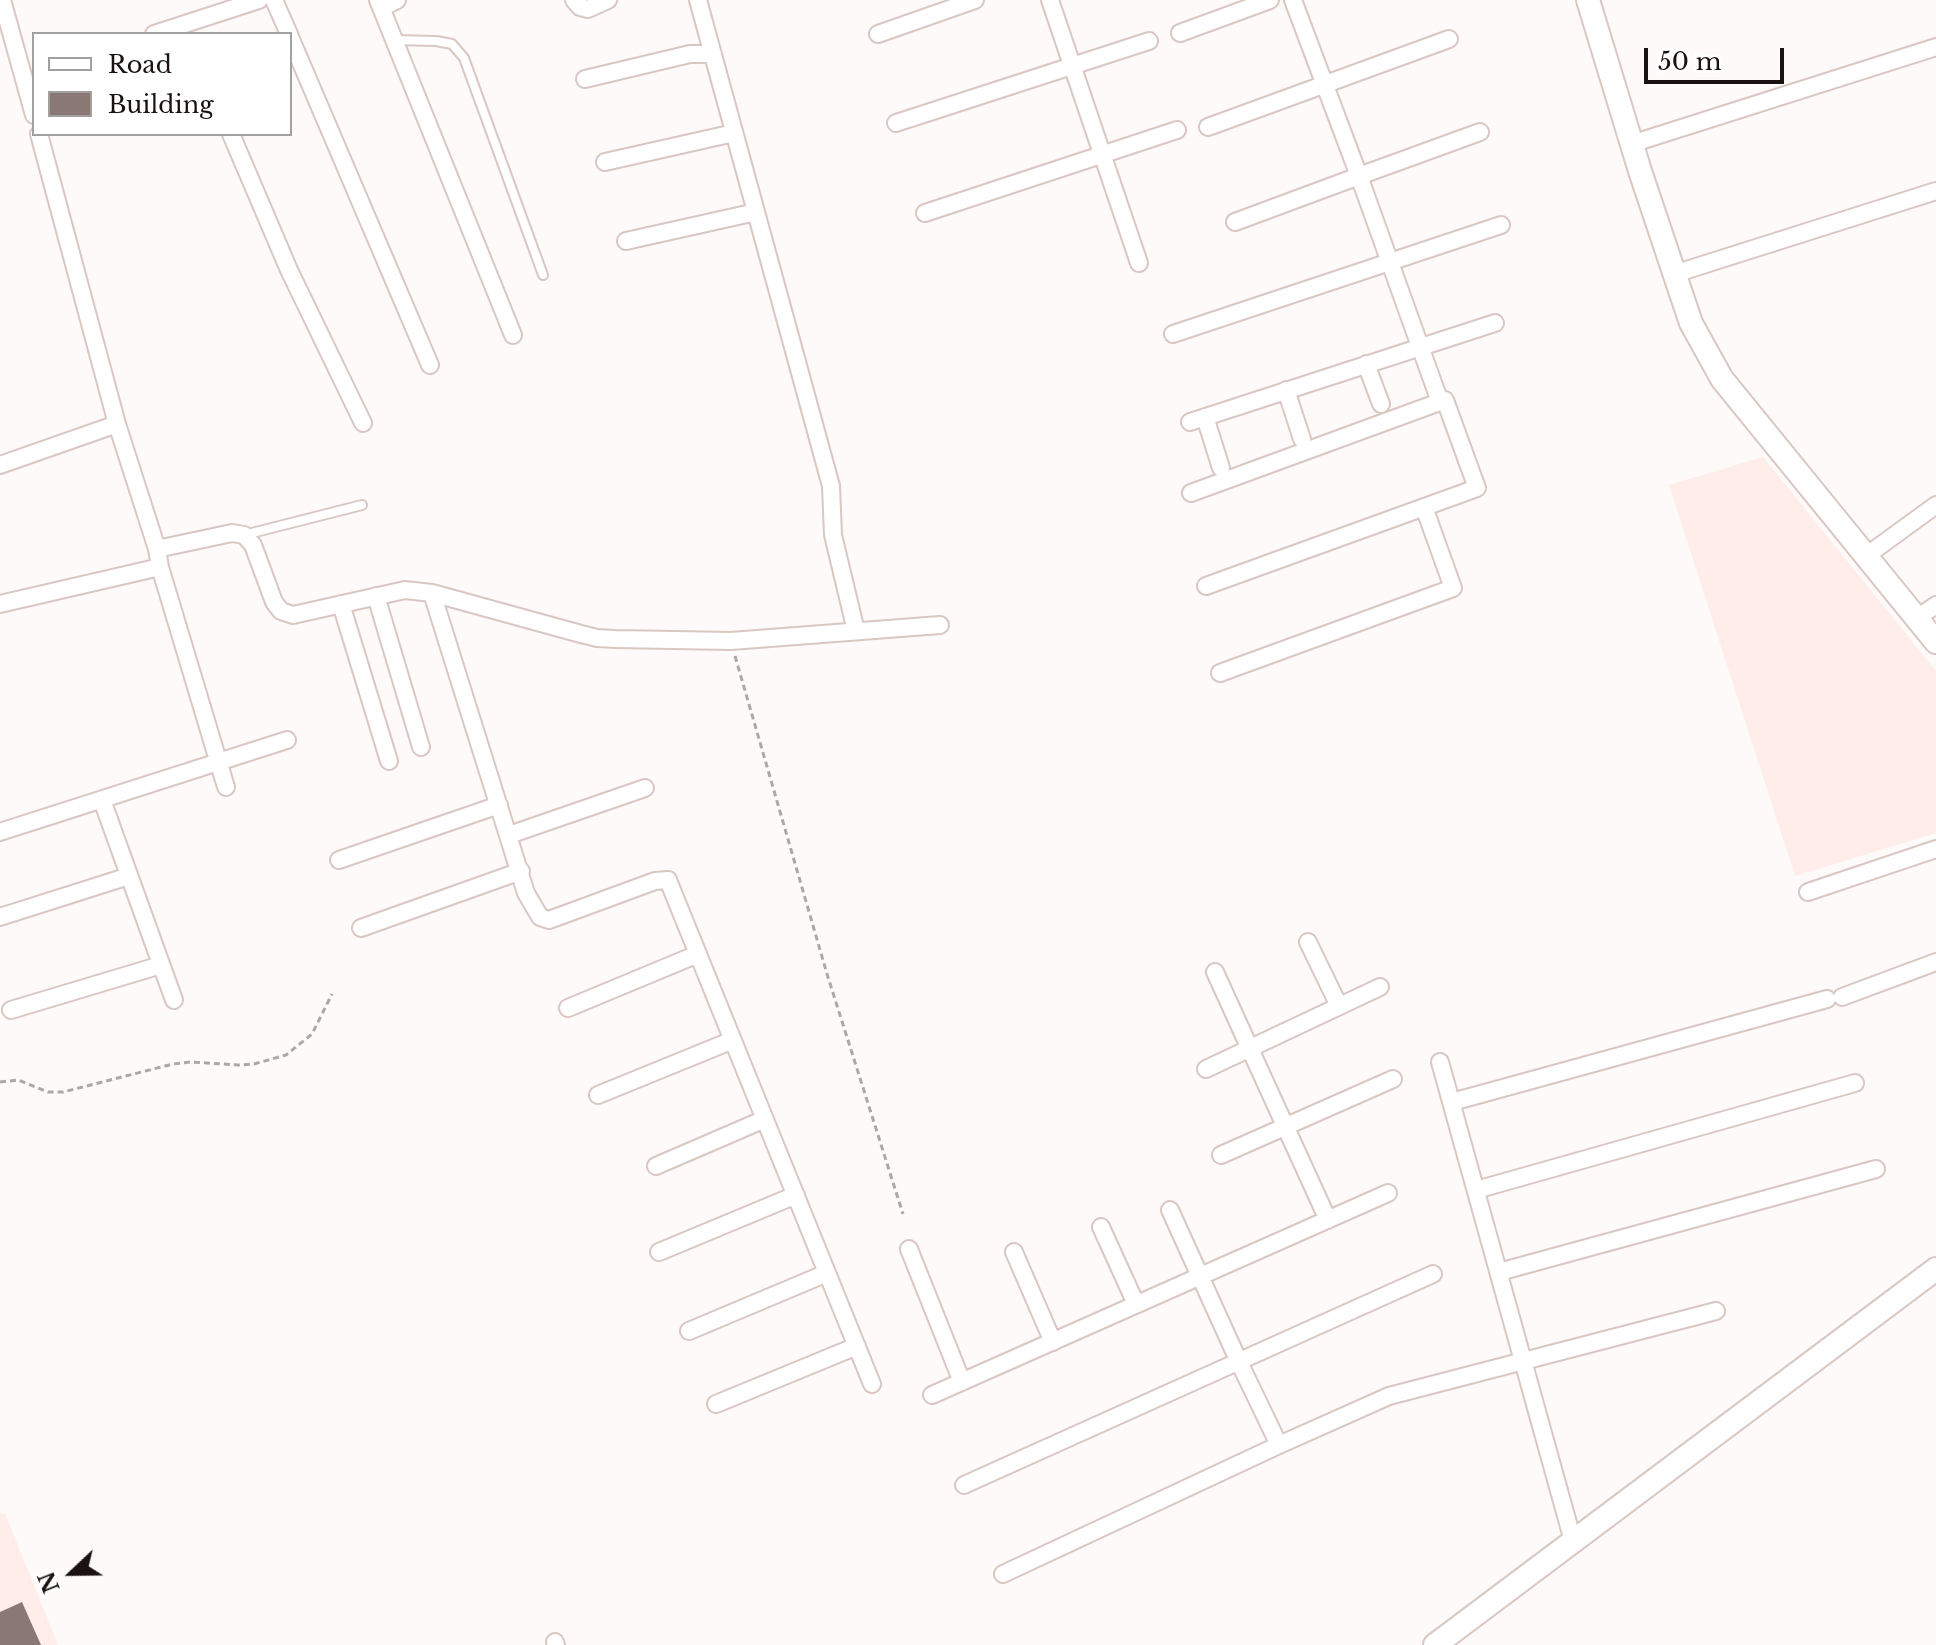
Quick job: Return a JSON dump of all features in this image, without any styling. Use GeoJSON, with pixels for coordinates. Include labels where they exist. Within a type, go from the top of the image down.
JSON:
{"type":"FeatureCollection","features":[{"type":"Feature","properties":{"kind":"street"},"geometry":{"type":"LineString","coordinates":[[2,0],[29,79],[32,101]]}},
{"type":"Feature","properties":{"kind":"street"},"geometry":{"type":"LineString","coordinates":[[186,29],[259,0]]}},
{"type":"Feature","properties":{"kind":"street"},"geometry":{"type":"LineString","coordinates":[[274,0],[288,32]]}},
{"type":"Feature","properties":{"kind":"street"},"geometry":{"type":"LineString","coordinates":[[397,0],[379,4],[513,335]]}},
{"type":"Feature","properties":{"kind":"street"},"geometry":{"type":"LineString","coordinates":[[574,0],[580,7],[588,9],[608,0]]}},
{"type":"Feature","properties":{"kind":"street"},"geometry":{"type":"LineString","coordinates":[[698,0],[831,486],[833,535],[856,631]]}},
{"type":"Feature","properties":{"kind":"street"},"geometry":{"type":"LineString","coordinates":[[878,34],[975,0]]}},
{"type":"Feature","properties":{"kind":"street"},"geometry":{"type":"LineString","coordinates":[[1050,0],[1139,263]]}},
{"type":"Feature","properties":{"kind":"street"},"geometry":{"type":"LineString","coordinates":[[1180,33],[1270,0]]}},
{"type":"Feature","properties":{"kind":"street"},"geometry":{"type":"LineString","coordinates":[[1293,0],[1440,402]]}},
{"type":"Feature","properties":{"kind":"street"},"geometry":{"type":"LineString","coordinates":[[1588,0],[1631,144],[1691,323],[1722,379],[1936,642]]}},
{"type":"Feature","properties":{"kind":"street"},"geometry":{"type":"LineString","coordinates":[[1208,127],[1449,39]]}},
{"type":"Feature","properties":{"kind":"street"},"geometry":{"type":"LineString","coordinates":[[896,123],[1149,41]]}},
{"type":"Feature","properties":{"kind":"street"},"geometry":{"type":"LineString","coordinates":[[292,42],[430,365]]}},
{"type":"Feature","properties":{"kind":"street"},"geometry":{"type":"LineString","coordinates":[[1631,144],[1936,47]]}},
{"type":"Feature","properties":{"kind":"street"},"geometry":{"type":"LineString","coordinates":[[585,79],[690,54],[713,54]]}},
{"type":"Feature","properties":{"kind":"street"},"geometry":{"type":"LineString","coordinates":[[925,213],[1177,130]]}},
{"type":"Feature","properties":{"kind":"street"},"geometry":{"type":"LineString","coordinates":[[1235,222],[1480,132]]}},
{"type":"Feature","properties":{"kind":"street"},"geometry":{"type":"LineString","coordinates":[[605,162],[734,133]]}},
{"type":"Feature","properties":{"kind":"street"},"geometry":{"type":"LineString","coordinates":[[40,136],[117,424],[226,787]]}},
{"type":"Feature","properties":{"kind":"street"},"geometry":{"type":"LineString","coordinates":[[232,136],[289,270],[363,423]]}},
{"type":"Feature","properties":{"kind":"street"},"geometry":{"type":"LineString","coordinates":[[1674,274],[1936,191]]}},
{"type":"Feature","properties":{"kind":"street"},"geometry":{"type":"LineString","coordinates":[[626,241],[756,212]]}},
{"type":"Feature","properties":{"kind":"street"},"geometry":{"type":"LineString","coordinates":[[1173,334],[1501,225]]}},
{"type":"Feature","properties":{"kind":"street"},"geometry":{"type":"LineString","coordinates":[[1221,468],[1198,420],[1495,323]]}},
{"type":"Feature","properties":{"kind":"street"},"geometry":{"type":"LineString","coordinates":[[1366,364],[1381,404]]}},
{"type":"Feature","properties":{"kind":"street"},"geometry":{"type":"LineString","coordinates":[[1286,390],[1302,439]]}},
{"type":"Feature","properties":{"kind":"street"},"geometry":{"type":"LineString","coordinates":[[1191,493],[1445,400],[1477,488],[1206,586]]}},
{"type":"Feature","properties":{"kind":"street"},"geometry":{"type":"LineString","coordinates":[[0,465],[117,424]]}},
{"type":"Feature","properties":{"kind":"street"},"geometry":{"type":"LineString","coordinates":[[1866,556],[1936,505]]}},
{"type":"Feature","properties":{"kind":"street"},"geometry":{"type":"LineString","coordinates":[[1220,673],[1453,588],[1424,507]]}},
{"type":"Feature","properties":{"kind":"street"},"geometry":{"type":"LineString","coordinates":[[157,549],[232,533],[244,535],[253,545],[274,602],[281,611],[293,615],[405,590],[432,593],[597,638],[731,641],[940,625]]}},
{"type":"Feature","properties":{"kind":"street"},"geometry":{"type":"LineString","coordinates":[[0,604],[160,567]]}},
{"type":"Feature","properties":{"kind":"street"},"geometry":{"type":"LineString","coordinates":[[432,593],[526,893],[540,917],[549,920],[655,881],[668,880],[872,1384]]}},
{"type":"Feature","properties":{"kind":"street"},"geometry":{"type":"LineString","coordinates":[[376,596],[421,747]]}},
{"type":"Feature","properties":{"kind":"street"},"geometry":{"type":"LineString","coordinates":[[341,604],[389,761]]}},
{"type":"Feature","properties":{"kind":"street"},"geometry":{"type":"LineString","coordinates":[[1917,618],[1936,605]]}},
{"type":"Feature","properties":{"kind":"street"},"geometry":{"type":"LineString","coordinates":[[0,832],[287,740]]}},
{"type":"Feature","properties":{"kind":"street"},"geometry":{"type":"LineString","coordinates":[[509,835],[645,788]]}},
{"type":"Feature","properties":{"kind":"street"},"geometry":{"type":"LineString","coordinates":[[102,800],[174,1000]]}},
{"type":"Feature","properties":{"kind":"street"},"geometry":{"type":"LineString","coordinates":[[339,860],[499,805]]}},
{"type":"Feature","properties":{"kind":"street"},"geometry":{"type":"LineString","coordinates":[[1808,892],[1936,849]]}},
{"type":"Feature","properties":{"kind":"street"},"geometry":{"type":"LineString","coordinates":[[361,928],[521,871]]}},
{"type":"Feature","properties":{"kind":"street"},"geometry":{"type":"LineString","coordinates":[[0,917],[129,876]]}},
{"type":"Feature","properties":{"kind":"street"},"geometry":{"type":"LineString","coordinates":[[1308,942],[1339,1006]]}},
{"type":"Feature","properties":{"kind":"street"},"geometry":{"type":"LineString","coordinates":[[568,1008],[698,954]]}},
{"type":"Feature","properties":{"kind":"street"},"geometry":{"type":"LineString","coordinates":[[1452,1102],[1834,998],[1936,962]]}},
{"type":"Feature","properties":{"kind":"street"},"geometry":{"type":"LineString","coordinates":[[11,1010],[161,965]]}},
{"type":"Feature","properties":{"kind":"street"},"geometry":{"type":"LineString","coordinates":[[1215,972],[1328,1220]]}},
{"type":"Feature","properties":{"kind":"street"},"geometry":{"type":"LineString","coordinates":[[1206,1069],[1380,987]]}},
{"type":"Feature","properties":{"kind":"street"},"geometry":{"type":"LineString","coordinates":[[598,1095],[733,1040]]}},
{"type":"Feature","properties":{"kind":"street"},"geometry":{"type":"LineString","coordinates":[[1440,1062],[1573,1541]]}},
{"type":"Feature","properties":{"kind":"street"},"geometry":{"type":"LineString","coordinates":[[1221,1155],[1393,1079]]}},
{"type":"Feature","properties":{"kind":"street"},"geometry":{"type":"LineString","coordinates":[[1476,1190],[1855,1083]]}},
{"type":"Feature","properties":{"kind":"street"},"geometry":{"type":"LineString","coordinates":[[656,1166],[765,1119]]}},
{"type":"Feature","properties":{"kind":"street"},"geometry":{"type":"LineString","coordinates":[[1499,1272],[1876,1169]]}},
{"type":"Feature","properties":{"kind":"street"},"geometry":{"type":"LineString","coordinates":[[932,1395],[1388,1193]]}},
{"type":"Feature","properties":{"kind":"street"},"geometry":{"type":"LineString","coordinates":[[659,1252],[796,1195]]}},
{"type":"Feature","properties":{"kind":"street"},"geometry":{"type":"LineString","coordinates":[[1170,1210],[1279,1445]]}},
{"type":"Feature","properties":{"kind":"street"},"geometry":{"type":"LineString","coordinates":[[1101,1227],[1136,1304]]}},
{"type":"Feature","properties":{"kind":"street"},"geometry":{"type":"LineString","coordinates":[[909,1249],[962,1382]]}},
{"type":"Feature","properties":{"kind":"street"},"geometry":{"type":"LineString","coordinates":[[1014,1252],[1053,1342]]}},
{"type":"Feature","properties":{"kind":"street"},"geometry":{"type":"LineString","coordinates":[[1435,1645],[1936,1269]]}},
{"type":"Feature","properties":{"kind":"street"},"geometry":{"type":"LineString","coordinates":[[689,1331],[827,1273]]}},
{"type":"Feature","properties":{"kind":"street"},"geometry":{"type":"LineString","coordinates":[[964,1485],[1433,1274]]}},
{"type":"Feature","properties":{"kind":"street"},"geometry":{"type":"LineString","coordinates":[[1003,1574],[1389,1396],[1716,1311]]}},
{"type":"Feature","properties":{"kind":"street"},"geometry":{"type":"LineString","coordinates":[[716,1404],[857,1346]]}},
{"type":"Feature","properties":{"kind":"lane"},"geometry":{"type":"LineString","coordinates":[[393,40],[452,44],[464,58],[543,275]]}},
{"type":"Feature","properties":{"kind":"lane"},"geometry":{"type":"LineString","coordinates":[[244,535],[362,505]]}},
{"type":"Feature","properties":{"kind":"path"},"geometry":{"type":"LineString","coordinates":[[731,641],[827,974],[903,1214]]}},
{"type":"Feature","properties":{"kind":"path"},"geometry":{"type":"LineString","coordinates":[[0,1082],[18,1080],[48,1092],[63,1092],[173,1064],[254,1064],[286,1055],[312,1034],[332,994]]}},
{"type":"Feature","properties":{"kind":"shaded area"},"geometry":{"type":"Polygon","coordinates":[[[1763,457],[1936,671],[1936,833],[1795,876],[1669,485],[1763,457]]]}},
{"type":"Feature","properties":{"kind":"shaded area"},"geometry":{"type":"Polygon","coordinates":[[[5,1513],[58,1645],[0,1645],[0,1514],[5,1513]]]}},
{"type":"Feature","properties":{"kind":"building"},"geometry":{"type":"Polygon","coordinates":[[[22,1602],[41,1645],[0,1645],[0,1612],[22,1602]]]}}]}
